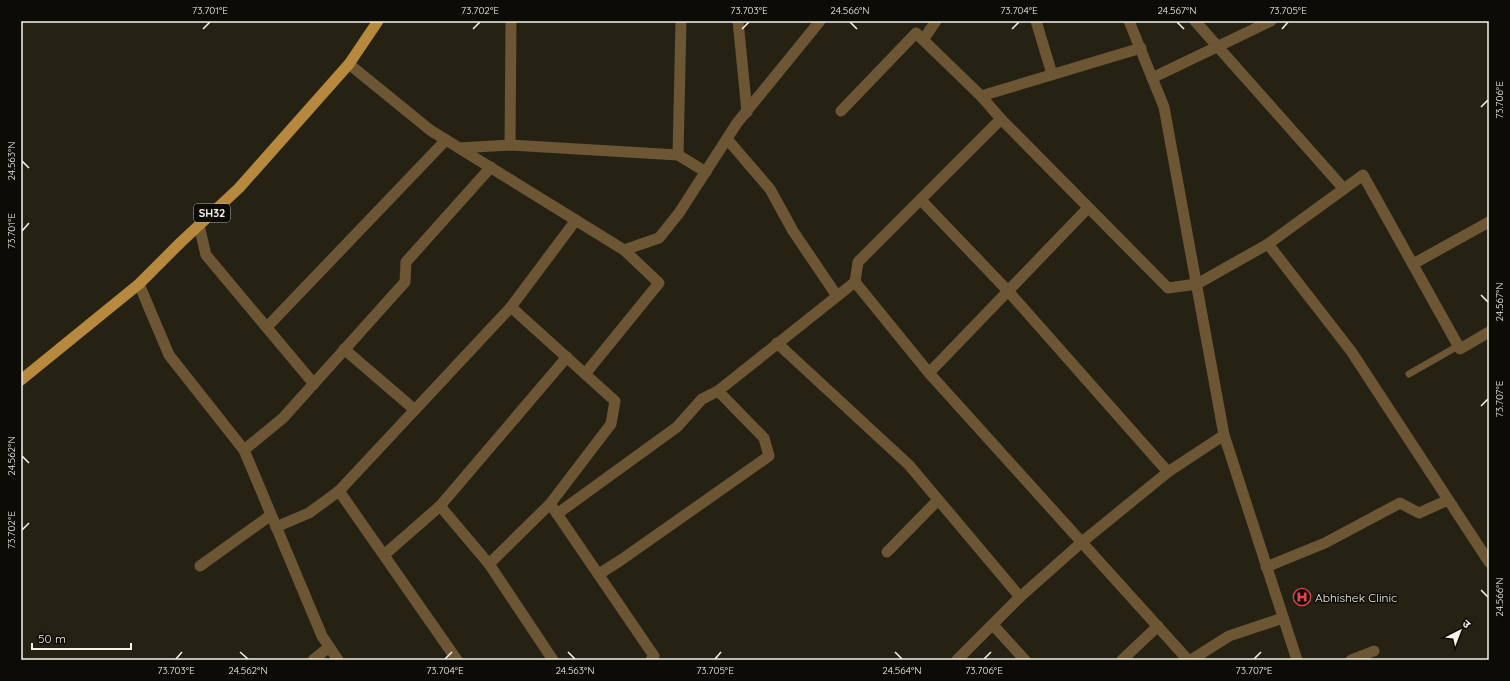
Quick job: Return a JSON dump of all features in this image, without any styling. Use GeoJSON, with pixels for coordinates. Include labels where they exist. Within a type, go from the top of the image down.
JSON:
{"type":"FeatureCollection","features":[{"type":"Feature","properties":{"kind":"main road","name":"SH32"},"geometry":{"type":"LineString","coordinates":[[21,380],[139,284],[239,188],[348,64],[378,21]]}},
{"type":"Feature","properties":{"kind":"street"},"geometry":{"type":"LineString","coordinates":[[510,145],[511,21]]}},
{"type":"Feature","properties":{"kind":"street"},"geometry":{"type":"LineString","coordinates":[[678,154],[681,21]]}},
{"type":"Feature","properties":{"kind":"street"},"geometry":{"type":"LineString","coordinates":[[738,21],[747,112]]}},
{"type":"Feature","properties":{"kind":"street"},"geometry":{"type":"LineString","coordinates":[[624,250],[659,238],[679,213],[727,139],[747,112],[820,21]]}},
{"type":"Feature","properties":{"kind":"street"},"geometry":{"type":"LineString","coordinates":[[923,40],[936,21]]}},
{"type":"Feature","properties":{"kind":"street"},"geometry":{"type":"LineString","coordinates":[[1036,21],[1052,74]]}},
{"type":"Feature","properties":{"kind":"street"},"geometry":{"type":"LineString","coordinates":[[1129,21],[1164,107],[1224,435],[1297,660]]}},
{"type":"Feature","properties":{"kind":"street"},"geometry":{"type":"LineString","coordinates":[[1195,21],[1344,189]]}},
{"type":"Feature","properties":{"kind":"street"},"geometry":{"type":"LineString","coordinates":[[1152,78],[1272,21]]}},
{"type":"Feature","properties":{"kind":"street"},"geometry":{"type":"LineString","coordinates":[[841,111],[916,33],[981,96],[1001,120],[1168,288],[1197,284],[1268,244],[1363,175],[1460,349],[1489,332]]}},
{"type":"Feature","properties":{"kind":"street"},"geometry":{"type":"LineString","coordinates":[[981,96],[1141,48]]}},
{"type":"Feature","properties":{"kind":"street"},"geometry":{"type":"LineString","coordinates":[[348,64],[430,130],[624,250],[659,283],[585,374]]}},
{"type":"Feature","properties":{"kind":"street"},"geometry":{"type":"LineString","coordinates":[[557,514],[677,427],[702,399],[718,391],[855,282],[858,262],[1001,120]]}},
{"type":"Feature","properties":{"kind":"street"},"geometry":{"type":"LineString","coordinates":[[727,139],[770,189],[793,232],[837,296]]}},
{"type":"Feature","properties":{"kind":"street"},"geometry":{"type":"LineString","coordinates":[[267,327],[446,140]]}},
{"type":"Feature","properties":{"kind":"street"},"geometry":{"type":"LineString","coordinates":[[459,148],[510,145],[678,154],[706,172]]}},
{"type":"Feature","properties":{"kind":"street"},"geometry":{"type":"LineString","coordinates":[[244,450],[283,418],[405,282],[406,262],[491,167]]}},
{"type":"Feature","properties":{"kind":"street"},"geometry":{"type":"LineString","coordinates":[[921,200],[1008,291],[1168,472]]}},
{"type":"Feature","properties":{"kind":"street"},"geometry":{"type":"LineString","coordinates":[[929,373],[1088,208]]}},
{"type":"Feature","properties":{"kind":"street"},"geometry":{"type":"LineString","coordinates":[[276,527],[309,513],[339,491],[511,307],[576,220]]}},
{"type":"Feature","properties":{"kind":"street"},"geometry":{"type":"LineString","coordinates":[[1413,264],[1489,222]]}},
{"type":"Feature","properties":{"kind":"street"},"geometry":{"type":"LineString","coordinates":[[199,225],[206,255],[314,384]]}},
{"type":"Feature","properties":{"kind":"street"},"geometry":{"type":"LineString","coordinates":[[1268,244],[1351,351],[1489,562]]}},
{"type":"Feature","properties":{"kind":"street"},"geometry":{"type":"LineString","coordinates":[[855,282],[929,373],[1189,660],[1229,636],[1283,618]]}},
{"type":"Feature","properties":{"kind":"street"},"geometry":{"type":"LineString","coordinates":[[139,284],[169,355],[244,450],[322,636],[338,660]]}},
{"type":"Feature","properties":{"kind":"street"},"geometry":{"type":"LineString","coordinates":[[489,564],[550,504],[611,424],[615,401],[511,307]]}},
{"type":"Feature","properties":{"kind":"street"},"geometry":{"type":"LineString","coordinates":[[777,343],[909,465],[1020,597]]}},
{"type":"Feature","properties":{"kind":"street"},"geometry":{"type":"LineString","coordinates":[[344,349],[415,410]]}},
{"type":"Feature","properties":{"kind":"street"},"geometry":{"type":"LineString","coordinates":[[384,555],[440,506],[567,357]]}},
{"type":"Feature","properties":{"kind":"street"},"geometry":{"type":"LineString","coordinates":[[599,574],[770,456],[764,438],[718,391]]}},
{"type":"Feature","properties":{"kind":"street"},"geometry":{"type":"LineString","coordinates":[[957,660],[1020,597],[1082,542],[1168,472],[1224,435]]}},
{"type":"Feature","properties":{"kind":"street"},"geometry":{"type":"LineString","coordinates":[[339,491],[457,660]]}},
{"type":"Feature","properties":{"kind":"street"},"geometry":{"type":"LineString","coordinates":[[887,552],[938,500]]}},
{"type":"Feature","properties":{"kind":"street"},"geometry":{"type":"LineString","coordinates":[[1266,567],[1325,543],[1400,503],[1419,513],[1448,500]]}},
{"type":"Feature","properties":{"kind":"street"},"geometry":{"type":"LineString","coordinates":[[550,504],[654,656],[651,660]]}},
{"type":"Feature","properties":{"kind":"street"},"geometry":{"type":"LineString","coordinates":[[440,506],[489,564],[553,660]]}},
{"type":"Feature","properties":{"kind":"street"},"geometry":{"type":"LineString","coordinates":[[200,566],[271,515]]}},
{"type":"Feature","properties":{"kind":"street"},"geometry":{"type":"LineString","coordinates":[[993,625],[1025,660]]}},
{"type":"Feature","properties":{"kind":"street"},"geometry":{"type":"LineString","coordinates":[[1122,660],[1158,626]]}},
{"type":"Feature","properties":{"kind":"street"},"geometry":{"type":"LineString","coordinates":[[314,660],[329,647]]}},
{"type":"Feature","properties":{"kind":"street"},"geometry":{"type":"LineString","coordinates":[[1351,660],[1374,651]]}},
{"type":"Feature","properties":{"kind":"lane"},"geometry":{"type":"LineString","coordinates":[[1409,374],[1458,346]]}},
{"type":"Feature","properties":{"kind":"place","name":"Abhishek Clinic"},"geometry":{"type":"Point","coordinates":[1302,597]}}]}
